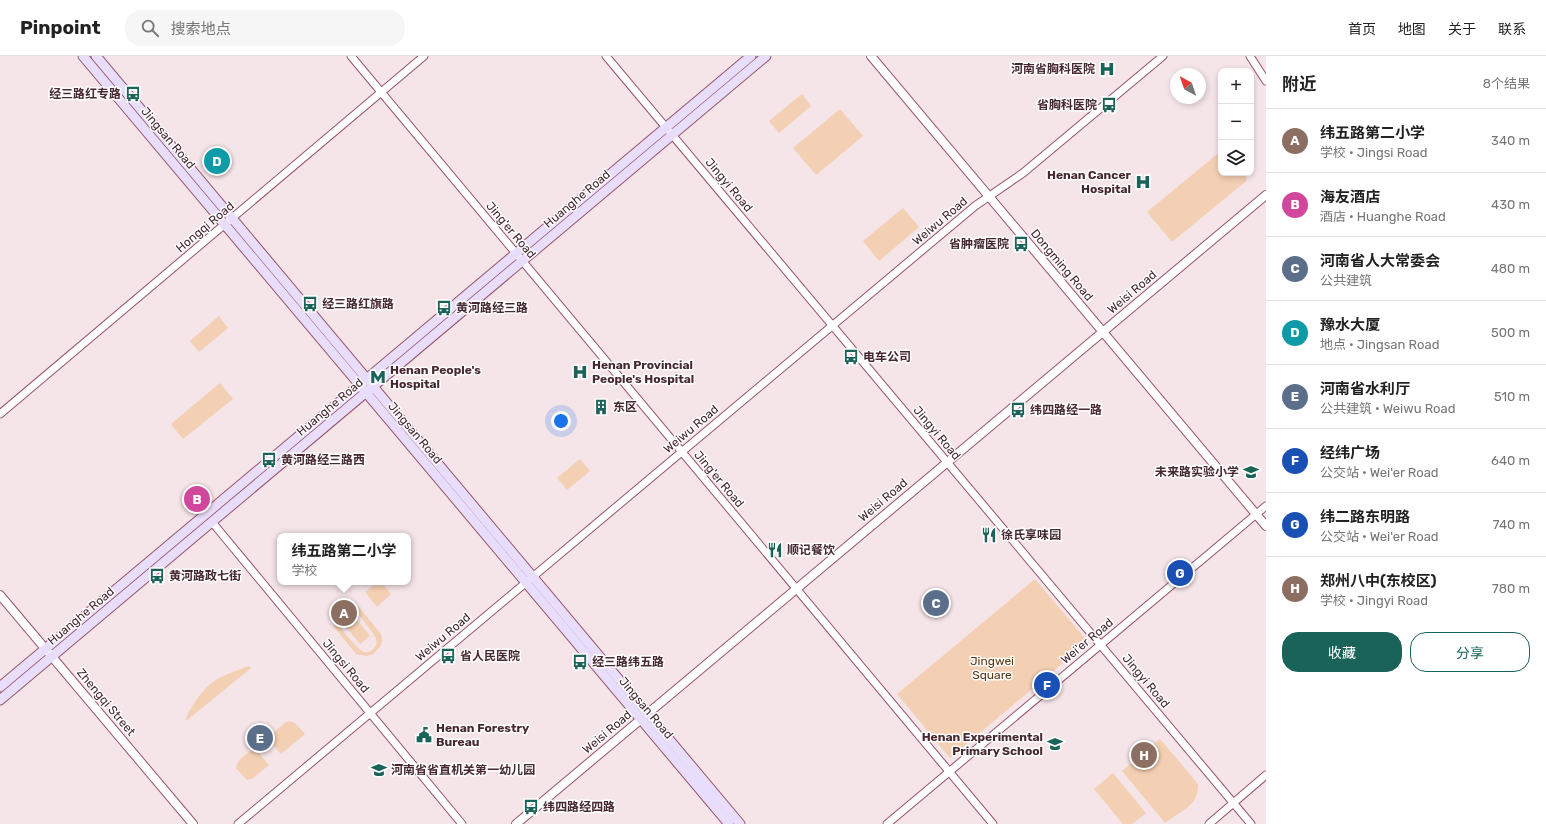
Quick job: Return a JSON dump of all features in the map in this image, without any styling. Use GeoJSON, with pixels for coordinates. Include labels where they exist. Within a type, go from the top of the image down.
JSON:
{"type":"FeatureCollection","features":[{"type":"Feature","properties":{"kind":"main road","name":"Jingsan Road"},"geometry":{"type":"LineString","coordinates":[[83,56],[525,583],[740,824]]}},
{"type":"Feature","properties":{"kind":"main road","name":"Jingsan Road"},"geometry":{"type":"LineString","coordinates":[[96,56],[532,576],[729,824]]}},
{"type":"Feature","properties":{"kind":"main road","name":"Huanghe Road"},"geometry":{"type":"LineString","coordinates":[[0,686],[751,56]]}},
{"type":"Feature","properties":{"kind":"main road","name":"Huanghe Road"},"geometry":{"type":"LineString","coordinates":[[0,700],[766,56]]}},
{"type":"Feature","properties":{"kind":"street","name":"Jing'er Road"},"geometry":{"type":"LineString","coordinates":[[351,56],[993,824]]}},
{"type":"Feature","properties":{"kind":"street","name":"Hongqi Road"},"geometry":{"type":"LineString","coordinates":[[0,414],[424,56]]}},
{"type":"Feature","properties":{"kind":"street","name":"Jingyi Road"},"geometry":{"type":"LineString","coordinates":[[606,56],[1251,824]]}},
{"type":"Feature","properties":{"kind":"street","name":"Dongming Road"},"geometry":{"type":"LineString","coordinates":[[872,56],[1266,526]]}},
{"type":"Feature","properties":{"kind":"street","name":"Weiwu Road"},"geometry":{"type":"LineString","coordinates":[[238,824],[975,206],[1023,173],[1163,56]]}},
{"type":"Feature","properties":{"kind":"street"},"geometry":{"type":"LineString","coordinates":[[1250,56],[1266,81]]}},
{"type":"Feature","properties":{"kind":"street","name":"Weisi Road"},"geometry":{"type":"LineString","coordinates":[[516,824],[1266,195]]}},
{"type":"Feature","properties":{"kind":"street","name":"Wei'er Road"},"geometry":{"type":"LineString","coordinates":[[887,824],[1266,506]]}},
{"type":"Feature","properties":{"kind":"street","name":"Jingsi Road"},"geometry":{"type":"LineString","coordinates":[[212,522],[462,824]]}},
{"type":"Feature","properties":{"kind":"street","name":"Zhengqi Street"},"geometry":{"type":"LineString","coordinates":[[0,595],[193,824]]}},
{"type":"Feature","properties":{"kind":"street"},"geometry":{"type":"LineString","coordinates":[[1209,824],[1266,775]]}},
{"type":"Feature","properties":{"kind":"green space"},"geometry":{"type":"Polygon","coordinates":[[[802,94],[811,106],[779,133],[769,121],[802,94]]]}},
{"type":"Feature","properties":{"kind":"green space"},"geometry":{"type":"Polygon","coordinates":[[[840,109],[863,136],[816,175],[793,148],[840,109]]]}},
{"type":"Feature","properties":{"kind":"green space"},"geometry":{"type":"Polygon","coordinates":[[[1218,153],[1218,176],[1246,176],[1246,181],[1172,242],[1147,212],[1218,153]]]}},
{"type":"Feature","properties":{"kind":"green space"},"geometry":{"type":"Polygon","coordinates":[[[903,208],[919,227],[879,261],[863,241],[903,208]]]}},
{"type":"Feature","properties":{"kind":"green space"},"geometry":{"type":"Polygon","coordinates":[[[219,316],[228,328],[199,352],[190,341],[219,316]]]}},
{"type":"Feature","properties":{"kind":"green space"},"geometry":{"type":"Polygon","coordinates":[[[220,383],[233,399],[183,439],[171,424],[220,383]]]}},
{"type":"Feature","properties":{"kind":"green space"},"geometry":{"type":"Polygon","coordinates":[[[580,459],[590,471],[567,490],[557,478],[580,459]]]}},
{"type":"Feature","properties":{"kind":"green space","name":"Jingwei Square"},"geometry":{"type":"Polygon","coordinates":[[[1035,579],[1088,642],[950,758],[897,694],[1035,579]]]}},
{"type":"Feature","properties":{"kind":"green space"},"geometry":{"type":"Polygon","coordinates":[[[373,585],[384,585],[391,594],[377,607],[365,592],[373,585]]]}},
{"type":"Feature","properties":{"kind":"green space"},"geometry":{"type":"Polygon","coordinates":[[[348,604],[358,606],[381,634],[382,640],[380,647],[373,654],[367,656],[356,654],[334,627],[333,617],[341,606],[348,604]],[[348,609],[341,613],[338,623],[346,635],[358,648],[364,652],[369,652],[375,647],[377,641],[376,638],[360,616],[348,609]]]}},
{"type":"Feature","properties":{"kind":"green space"},"geometry":{"type":"Polygon","coordinates":[[[355,617],[370,636],[360,644],[344,625],[355,617]]]}},
{"type":"Feature","properties":{"kind":"green space"},"geometry":{"type":"Polygon","coordinates":[[[249,666],[251,668],[186,721],[190,710],[209,685],[221,677],[249,666]]]}},
{"type":"Feature","properties":{"kind":"green space"},"geometry":{"type":"Polygon","coordinates":[[[290,721],[295,723],[305,734],[281,754],[267,738],[286,722],[290,721]]]}},
{"type":"Feature","properties":{"kind":"green space"},"geometry":{"type":"Polygon","coordinates":[[[1160,739],[1198,784],[1197,792],[1192,803],[1165,823],[1122,771],[1160,739]]]}},
{"type":"Feature","properties":{"kind":"green space"},"geometry":{"type":"Polygon","coordinates":[[[255,748],[269,765],[252,779],[247,780],[236,768],[238,762],[255,748]]]}},
{"type":"Feature","properties":{"kind":"green space"},"geometry":{"type":"Polygon","coordinates":[[[1113,773],[1146,813],[1132,824],[1123,824],[1094,789],[1113,773]]]}},
{"type":"Feature","properties":{"kind":"place","name":"河南省胸科医院"},"geometry":{"type":"Point","coordinates":[1107,69]}},
{"type":"Feature","properties":{"kind":"place","name":"经三路红专路"},"geometry":{"type":"Point","coordinates":[133,94]}},
{"type":"Feature","properties":{"kind":"place","name":"省胸科医院"},"geometry":{"type":"Point","coordinates":[1109,105]}},
{"type":"Feature","properties":{"kind":"place","name":"豫水大厦"},"geometry":{"type":"Point","coordinates":[217,161]}},
{"type":"Feature","properties":{"kind":"place","name":"Henan Cancer Hospital"},"geometry":{"type":"Point","coordinates":[1143,182]}},
{"type":"Feature","properties":{"kind":"place","name":"省肿瘤医院"},"geometry":{"type":"Point","coordinates":[1021,244]}},
{"type":"Feature","properties":{"kind":"place","name":"经三路红旗路"},"geometry":{"type":"Point","coordinates":[310,304]}},
{"type":"Feature","properties":{"kind":"place","name":"黄河路经三路"},"geometry":{"type":"Point","coordinates":[444,308]}},
{"type":"Feature","properties":{"kind":"place","name":"电车公司"},"geometry":{"type":"Point","coordinates":[851,357]}},
{"type":"Feature","properties":{"kind":"place","name":"Henan Provincial People's Hospital"},"geometry":{"type":"Point","coordinates":[580,372]}},
{"type":"Feature","properties":{"kind":"place","name":"Henan People's Hospital"},"geometry":{"type":"Point","coordinates":[378,377]}},
{"type":"Feature","properties":{"kind":"place","name":"东区"},"geometry":{"type":"Point","coordinates":[601,407]}},
{"type":"Feature","properties":{"kind":"place","name":"纬四路经一路"},"geometry":{"type":"Point","coordinates":[1018,410]}},
{"type":"Feature","properties":{"kind":"place","name":"黄河路经三路西"},"geometry":{"type":"Point","coordinates":[269,460]}},
{"type":"Feature","properties":{"kind":"place","name":"未来路实验小学"},"geometry":{"type":"Point","coordinates":[1251,472]}},
{"type":"Feature","properties":{"kind":"place","name":"海友酒店"},"geometry":{"type":"Point","coordinates":[197,499]}},
{"type":"Feature","properties":{"kind":"place","name":"徐氏享味园"},"geometry":{"type":"Point","coordinates":[989,535]}},
{"type":"Feature","properties":{"kind":"place","name":"顺记餐饮"},"geometry":{"type":"Point","coordinates":[775,550]}},
{"type":"Feature","properties":{"kind":"place","name":"纬二路东明路"},"geometry":{"type":"Point","coordinates":[1180,573]}},
{"type":"Feature","properties":{"kind":"place","name":"黄河路政七街"},"geometry":{"type":"Point","coordinates":[157,576]}},
{"type":"Feature","properties":{"kind":"place","name":"河南省人大常委会"},"geometry":{"type":"Point","coordinates":[936,603]}},
{"type":"Feature","properties":{"kind":"place","name":"纬五路第二小学"},"geometry":{"type":"Point","coordinates":[344,613]}},
{"type":"Feature","properties":{"kind":"place","name":"省人民医院"},"geometry":{"type":"Point","coordinates":[448,656]}},
{"type":"Feature","properties":{"kind":"place","name":"经三路纬五路"},"geometry":{"type":"Point","coordinates":[580,662]}},
{"type":"Feature","properties":{"kind":"place","name":"经纬广场"},"geometry":{"type":"Point","coordinates":[1047,685]}},
{"type":"Feature","properties":{"kind":"place","name":"Henan Forestry Bureau"},"geometry":{"type":"Point","coordinates":[424,735]}},
{"type":"Feature","properties":{"kind":"place","name":"河南省水利厅"},"geometry":{"type":"Point","coordinates":[260,738]}},
{"type":"Feature","properties":{"kind":"place","name":"Henan Experimental Primary School"},"geometry":{"type":"Point","coordinates":[1055,744]}},
{"type":"Feature","properties":{"kind":"place","name":"郑州八中(东校区)"},"geometry":{"type":"Point","coordinates":[1144,755]}},
{"type":"Feature","properties":{"kind":"place","name":"河南省省直机关第一幼儿园"},"geometry":{"type":"Point","coordinates":[379,770]}},
{"type":"Feature","properties":{"kind":"place","name":"纬四路经四路"},"geometry":{"type":"Point","coordinates":[531,807]}}]}
